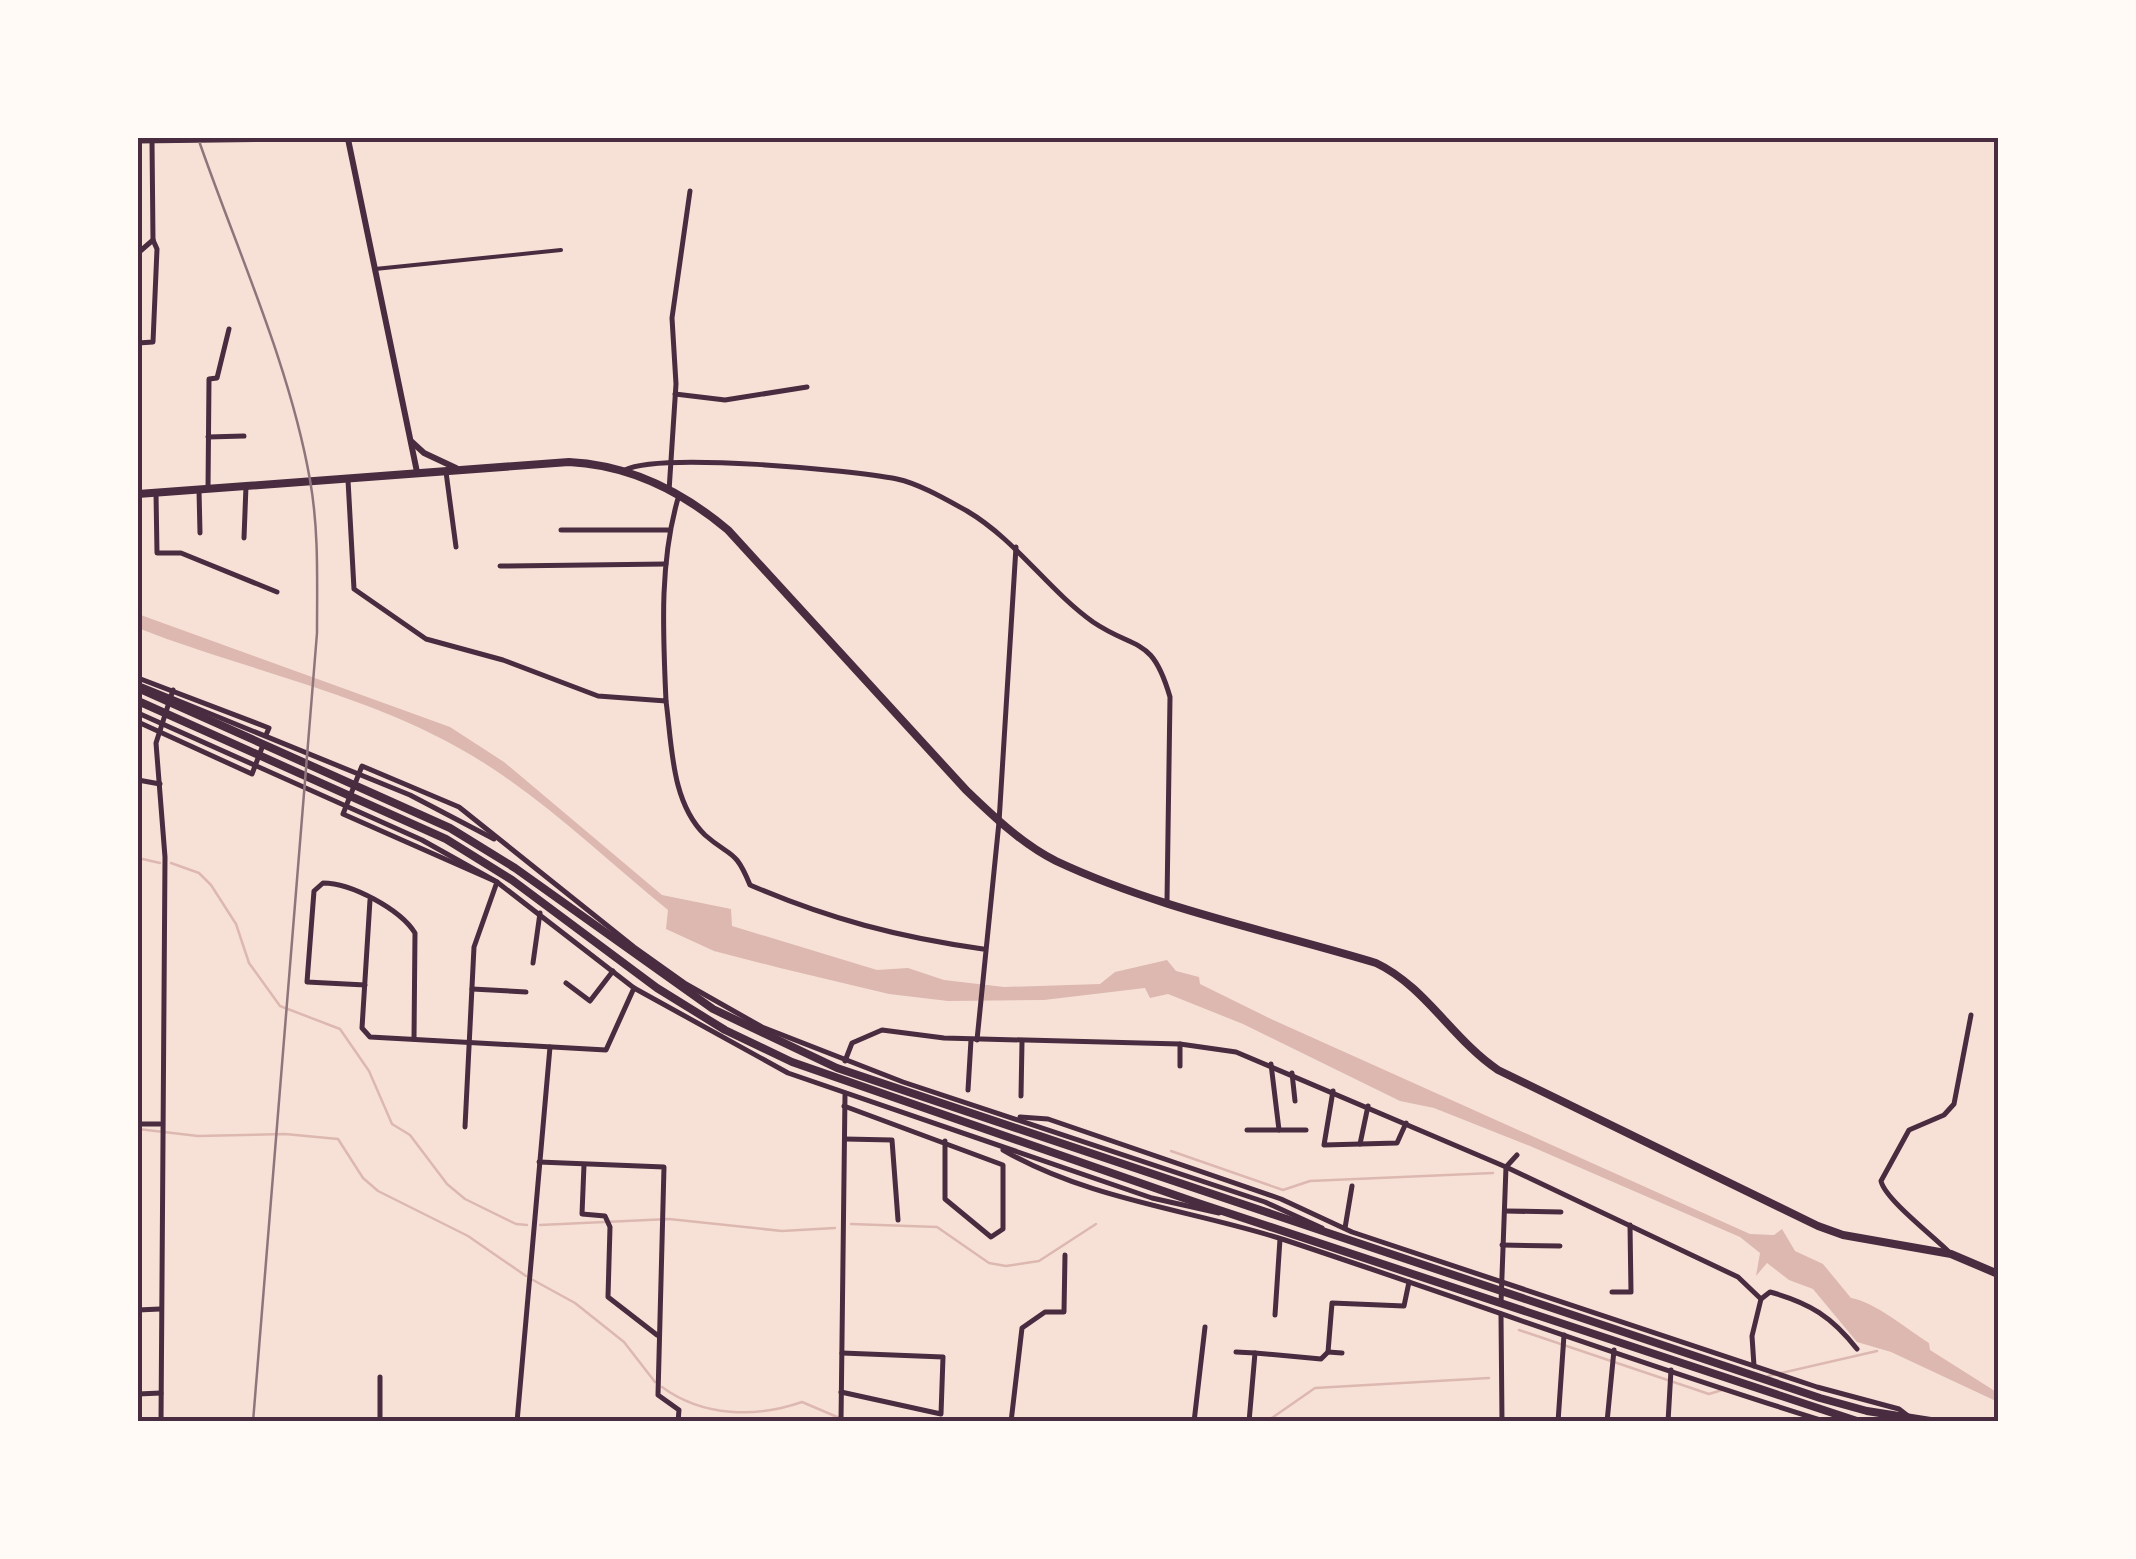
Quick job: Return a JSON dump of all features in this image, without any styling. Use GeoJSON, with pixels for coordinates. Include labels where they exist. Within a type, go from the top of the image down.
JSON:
{"type":"FeatureCollection","features":[{"type":"Feature","properties":{"kind":"main road"},"geometry":{"type":"LineString","coordinates":[[138,494],[569,462],[625,470],[669,490],[728,530],[999,822],[1053,859],[1168,901],[1394,972],[1481,1058],[1540,1094],[1818,1226],[1843,1235],[1951,1254],[1998,1274]]}},
{"type":"Feature","properties":{"kind":"main road"},"geometry":{"type":"LineString","coordinates":[[138,684],[450,828],[515,868],[713,1010],[775,1042],[876,1081],[1343,1233],[1472,1282],[1820,1398],[1867,1411],[1937,1422]]}},
{"type":"Feature","properties":{"kind":"main road"},"geometry":{"type":"LineString","coordinates":[[138,702],[446,838],[512,880],[696,1012],[752,1044],[872,1092],[1860,1422]]}},
{"type":"Feature","properties":{"kind":"street"},"geometry":{"type":"LineString","coordinates":[[138,141],[358,138]]}},
{"type":"Feature","properties":{"kind":"street"},"geometry":{"type":"LineString","coordinates":[[348,139],[417,472]]}},
{"type":"Feature","properties":{"kind":"street"},"geometry":{"type":"LineString","coordinates":[[138,343],[153,342],[157,249],[152,240],[152,141]]}},
{"type":"Feature","properties":{"kind":"street"},"geometry":{"type":"LineString","coordinates":[[669,490],[675,394],[672,318],[690,191]]}},
{"type":"Feature","properties":{"kind":"street"},"geometry":{"type":"LineString","coordinates":[[138,253],[152,240]]}},
{"type":"Feature","properties":{"kind":"street"},"geometry":{"type":"LineString","coordinates":[[375,269],[561,250]]}},
{"type":"Feature","properties":{"kind":"street"},"geometry":{"type":"LineString","coordinates":[[200,532],[208,437],[208,379],[217,378],[229,329]]}},
{"type":"Feature","properties":{"kind":"street"},"geometry":{"type":"LineString","coordinates":[[675,394],[724,400],[807,387]]}},
{"type":"Feature","properties":{"kind":"street"},"geometry":{"type":"LineString","coordinates":[[208,437],[244,436]]}},
{"type":"Feature","properties":{"kind":"street"},"geometry":{"type":"LineString","coordinates":[[411,441],[451,469],[456,547]]}},
{"type":"Feature","properties":{"kind":"street"},"geometry":{"type":"LineString","coordinates":[[625,470],[640,462],[668,462],[782,466],[900,479],[968,512],[1016,547],[1094,623],[1142,645],[1164,675],[1170,697],[1168,901]]}},
{"type":"Feature","properties":{"kind":"street"},"geometry":{"type":"LineString","coordinates":[[348,480],[354,589],[380,611],[426,639],[502,660],[598,696],[666,701]]}},
{"type":"Feature","properties":{"kind":"street"},"geometry":{"type":"LineString","coordinates":[[244,538],[246,486]]}},
{"type":"Feature","properties":{"kind":"street"},"geometry":{"type":"LineString","coordinates":[[156,493],[157,553],[181,552],[277,592]]}},
{"type":"Feature","properties":{"kind":"street"},"geometry":{"type":"LineString","coordinates":[[679,496],[668,530],[666,701],[678,789],[703,833],[739,857],[750,885],[825,918],[921,940],[983,949]]}},
{"type":"Feature","properties":{"kind":"street"},"geometry":{"type":"LineString","coordinates":[[561,530],[668,530]]}},
{"type":"Feature","properties":{"kind":"street"},"geometry":{"type":"LineString","coordinates":[[968,1090],[999,822],[1016,547]]}},
{"type":"Feature","properties":{"kind":"street"},"geometry":{"type":"LineString","coordinates":[[500,566],[666,564]]}},
{"type":"Feature","properties":{"kind":"street"},"geometry":{"type":"LineString","coordinates":[[138,684],[173,690],[269,728],[252,774],[138,722]]}},
{"type":"Feature","properties":{"kind":"street"},"geometry":{"type":"LineString","coordinates":[[138,684],[373,779],[505,846]]}},
{"type":"Feature","properties":{"kind":"street"},"geometry":{"type":"LineString","coordinates":[[161,1422],[160,1124],[165,972],[157,730],[173,690]]}},
{"type":"Feature","properties":{"kind":"street"},"geometry":{"type":"LineString","coordinates":[[138,713],[464,861],[540,913],[634,988],[748,1054],[845,1094],[1152,1198],[1252,1220]]}},
{"type":"Feature","properties":{"kind":"street"},"geometry":{"type":"LineString","coordinates":[[498,882],[343,814],[362,766],[459,808],[686,984],[762,1027],[845,1061],[1265,1202],[1343,1233],[1899,1409],[1914,1422]]}},
{"type":"Feature","properties":{"kind":"street"},"geometry":{"type":"LineString","coordinates":[[138,780],[160,784]]}},
{"type":"Feature","properties":{"kind":"street"},"geometry":{"type":"LineString","coordinates":[[466,1126],[474,947],[498,882]]}},
{"type":"Feature","properties":{"kind":"street"},"geometry":{"type":"LineString","coordinates":[[365,985],[307,982],[314,891],[318,885],[346,885],[402,919],[416,934],[414,1039]]}},
{"type":"Feature","properties":{"kind":"street"},"geometry":{"type":"LineString","coordinates":[[370,900],[364,1034],[610,1048],[634,988]]}},
{"type":"Feature","properties":{"kind":"street"},"geometry":{"type":"LineString","coordinates":[[533,963],[540,913]]}},
{"type":"Feature","properties":{"kind":"street"},"geometry":{"type":"LineString","coordinates":[[566,983],[590,1001],[613,971]]}},
{"type":"Feature","properties":{"kind":"street"},"geometry":{"type":"LineString","coordinates":[[472,989],[526,992]]}},
{"type":"Feature","properties":{"kind":"street"},"geometry":{"type":"LineString","coordinates":[[1951,1254],[1911,1213],[1887,1198],[1882,1181],[1908,1130],[1950,1112],[1970,1015]]}},
{"type":"Feature","properties":{"kind":"street"},"geometry":{"type":"LineString","coordinates":[[845,1061],[852,1042],[882,1030],[974,1040],[1180,1044],[1236,1052],[1368,1106],[1630,1225],[1738,1277],[1761,1299]]}},
{"type":"Feature","properties":{"kind":"street"},"geometry":{"type":"LineString","coordinates":[[1020,1096],[1022,1042]]}},
{"type":"Feature","properties":{"kind":"street"},"geometry":{"type":"LineString","coordinates":[[1180,1044],[1180,1066]]}},
{"type":"Feature","properties":{"kind":"street"},"geometry":{"type":"LineString","coordinates":[[517,1422],[550,1047]]}},
{"type":"Feature","properties":{"kind":"street"},"geometry":{"type":"LineString","coordinates":[[1271,1064],[1279,1130]]}},
{"type":"Feature","properties":{"kind":"street"},"geometry":{"type":"LineString","coordinates":[[1292,1074],[1295,1101]]}},
{"type":"Feature","properties":{"kind":"street"},"geometry":{"type":"LineString","coordinates":[[1333,1092],[1324,1146],[1397,1143],[1406,1123]]}},
{"type":"Feature","properties":{"kind":"street"},"geometry":{"type":"LineString","coordinates":[[842,1422],[845,1094]]}},
{"type":"Feature","properties":{"kind":"street"},"geometry":{"type":"LineString","coordinates":[[844,1106],[945,1141],[1004,1165],[1003,1229],[991,1237],[945,1198],[945,1141]]}},
{"type":"Feature","properties":{"kind":"street"},"geometry":{"type":"LineString","coordinates":[[1360,1144],[1368,1106]]}},
{"type":"Feature","properties":{"kind":"street"},"geometry":{"type":"LineString","coordinates":[[138,1124],[160,1124]]}},
{"type":"Feature","properties":{"kind":"street"},"geometry":{"type":"LineString","coordinates":[[1247,1130],[1306,1130]]}},
{"type":"Feature","properties":{"kind":"street"},"geometry":{"type":"LineString","coordinates":[[844,1139],[892,1140],[898,1220]]}},
{"type":"Feature","properties":{"kind":"street"},"geometry":{"type":"LineString","coordinates":[[992,1144],[1033,1167],[1280,1238],[1828,1422]]}},
{"type":"Feature","properties":{"kind":"street"},"geometry":{"type":"LineString","coordinates":[[1502,1422],[1500,1282],[1506,1168],[1517,1155]]}},
{"type":"Feature","properties":{"kind":"street"},"geometry":{"type":"LineString","coordinates":[[539,1162],[664,1167],[658,1395],[679,1410],[678,1422]]}},
{"type":"Feature","properties":{"kind":"street"},"geometry":{"type":"LineString","coordinates":[[584,1164],[582,1214],[605,1216],[609,1224],[608,1297],[657,1335]]}},
{"type":"Feature","properties":{"kind":"street"},"geometry":{"type":"LineString","coordinates":[[1343,1233],[1352,1186]]}},
{"type":"Feature","properties":{"kind":"street"},"geometry":{"type":"LineString","coordinates":[[1505,1211],[1561,1212]]}},
{"type":"Feature","properties":{"kind":"street"},"geometry":{"type":"LineString","coordinates":[[1612,1292],[1630,1292],[1630,1225]]}},
{"type":"Feature","properties":{"kind":"street"},"geometry":{"type":"LineString","coordinates":[[1274,1315],[1280,1238]]}},
{"type":"Feature","properties":{"kind":"street"},"geometry":{"type":"LineString","coordinates":[[1502,1246],[1560,1246]]}},
{"type":"Feature","properties":{"kind":"street"},"geometry":{"type":"LineString","coordinates":[[1011,1422],[1022,1328],[1045,1312],[1064,1312],[1065,1255]]}},
{"type":"Feature","properties":{"kind":"street"},"geometry":{"type":"LineString","coordinates":[[1328,1352],[1332,1303],[1404,1306],[1409,1282]]}},
{"type":"Feature","properties":{"kind":"street"},"geometry":{"type":"LineString","coordinates":[[1754,1366],[1752,1336],[1761,1299],[1770,1292],[1805,1302],[1834,1320],[1857,1349]]}},
{"type":"Feature","properties":{"kind":"street"},"geometry":{"type":"LineString","coordinates":[[138,1310],[160,1309]]}},
{"type":"Feature","properties":{"kind":"street"},"geometry":{"type":"LineString","coordinates":[[1194,1422],[1205,1327]]}},
{"type":"Feature","properties":{"kind":"street"},"geometry":{"type":"LineString","coordinates":[[1558,1422],[1564,1334]]}},
{"type":"Feature","properties":{"kind":"street"},"geometry":{"type":"LineString","coordinates":[[1607,1422],[1609,1367],[1614,1350]]}},
{"type":"Feature","properties":{"kind":"street"},"geometry":{"type":"LineString","coordinates":[[1236,1352],[1321,1358],[1328,1352],[1342,1353]]}},
{"type":"Feature","properties":{"kind":"street"},"geometry":{"type":"LineString","coordinates":[[840,1392],[940,1414],[943,1357],[842,1353]]}},
{"type":"Feature","properties":{"kind":"street"},"geometry":{"type":"LineString","coordinates":[[1249,1422],[1255,1353]]}},
{"type":"Feature","properties":{"kind":"street"},"geometry":{"type":"LineString","coordinates":[[1668,1422],[1671,1370]]}},
{"type":"Feature","properties":{"kind":"street"},"geometry":{"type":"LineString","coordinates":[[380,1378],[380,1422]]}},
{"type":"Feature","properties":{"kind":"street"},"geometry":{"type":"LineString","coordinates":[[138,1394],[161,1392]]}},
{"type":"Feature","properties":{"kind":"shaded area"},"geometry":{"type":"Polygon","coordinates":[[[138,614],[450,727],[504,762],[662,895],[731,909],[732,926],[877,970],[908,968],[944,980],[1004,987],[1100,984],[1115,972],[1167,960],[1176,971],[1199,977],[1200,984],[1271,1019],[1750,1234],[1774,1235],[1782,1229],[1795,1251],[1823,1264],[1851,1298],[1880,1310],[1929,1343],[1930,1350],[1998,1393],[1998,1402],[1891,1352],[1857,1342],[1813,1289],[1789,1280],[1767,1263],[1756,1276],[1760,1253],[1740,1237],[1530,1146],[1434,1108],[1400,1101],[1243,1024],[1168,994],[1150,998],[1145,988],[1044,1000],[948,1001],[889,994],[714,951],[666,929],[668,910],[548,809],[471,755],[350,699],[138,628],[138,614]]]}},
{"type":"Feature","properties":{"kind":"waterway"},"geometry":{"type":"LineString","coordinates":[[138,858],[160,863]]}},
{"type":"Feature","properties":{"kind":"waterway"},"geometry":{"type":"LineString","coordinates":[[171,863],[199,873],[211,885],[236,924],[249,963],[280,1006],[340,1029],[369,1071],[392,1124],[410,1135],[447,1184],[465,1199],[516,1224],[527,1225]]}},
{"type":"Feature","properties":{"kind":"waterway"},"geometry":{"type":"LineString","coordinates":[[138,1129],[198,1136],[285,1134],[338,1139],[363,1178],[378,1191],[468,1236],[526,1276]]}},
{"type":"Feature","properties":{"kind":"waterway"},"geometry":{"type":"LineString","coordinates":[[1171,1151],[1283,1190],[1310,1181],[1493,1173]]}},
{"type":"Feature","properties":{"kind":"waterway"},"geometry":{"type":"LineString","coordinates":[[540,1225],[669,1219],[782,1231],[835,1228]]}},
{"type":"Feature","properties":{"kind":"waterway"},"geometry":{"type":"LineString","coordinates":[[851,1224],[937,1227],[989,1263],[1006,1266],[1039,1261],[1096,1224]]}},
{"type":"Feature","properties":{"kind":"waterway"},"geometry":{"type":"LineString","coordinates":[[533,1280],[575,1303],[624,1342],[655,1382]]}},
{"type":"Feature","properties":{"kind":"waterway"},"geometry":{"type":"LineString","coordinates":[[1519,1330],[1709,1394],[1722,1390]]}},
{"type":"Feature","properties":{"kind":"waterway"},"geometry":{"type":"LineString","coordinates":[[1768,1376],[1877,1351]]}},
{"type":"Feature","properties":{"kind":"waterway"},"geometry":{"type":"LineString","coordinates":[[1266,1422],[1315,1388],[1489,1378]]}},
{"type":"Feature","properties":{"kind":"waterway"},"geometry":{"type":"LineString","coordinates":[[662,1387],[712,1409],[766,1411],[802,1402],[849,1422]]}},
{"type":"Feature","properties":{"kind":"railway"},"geometry":{"type":"LineString","coordinates":[[198,138],[289,394],[310,480],[316,537],[317,633],[253,1422]]}}]}
